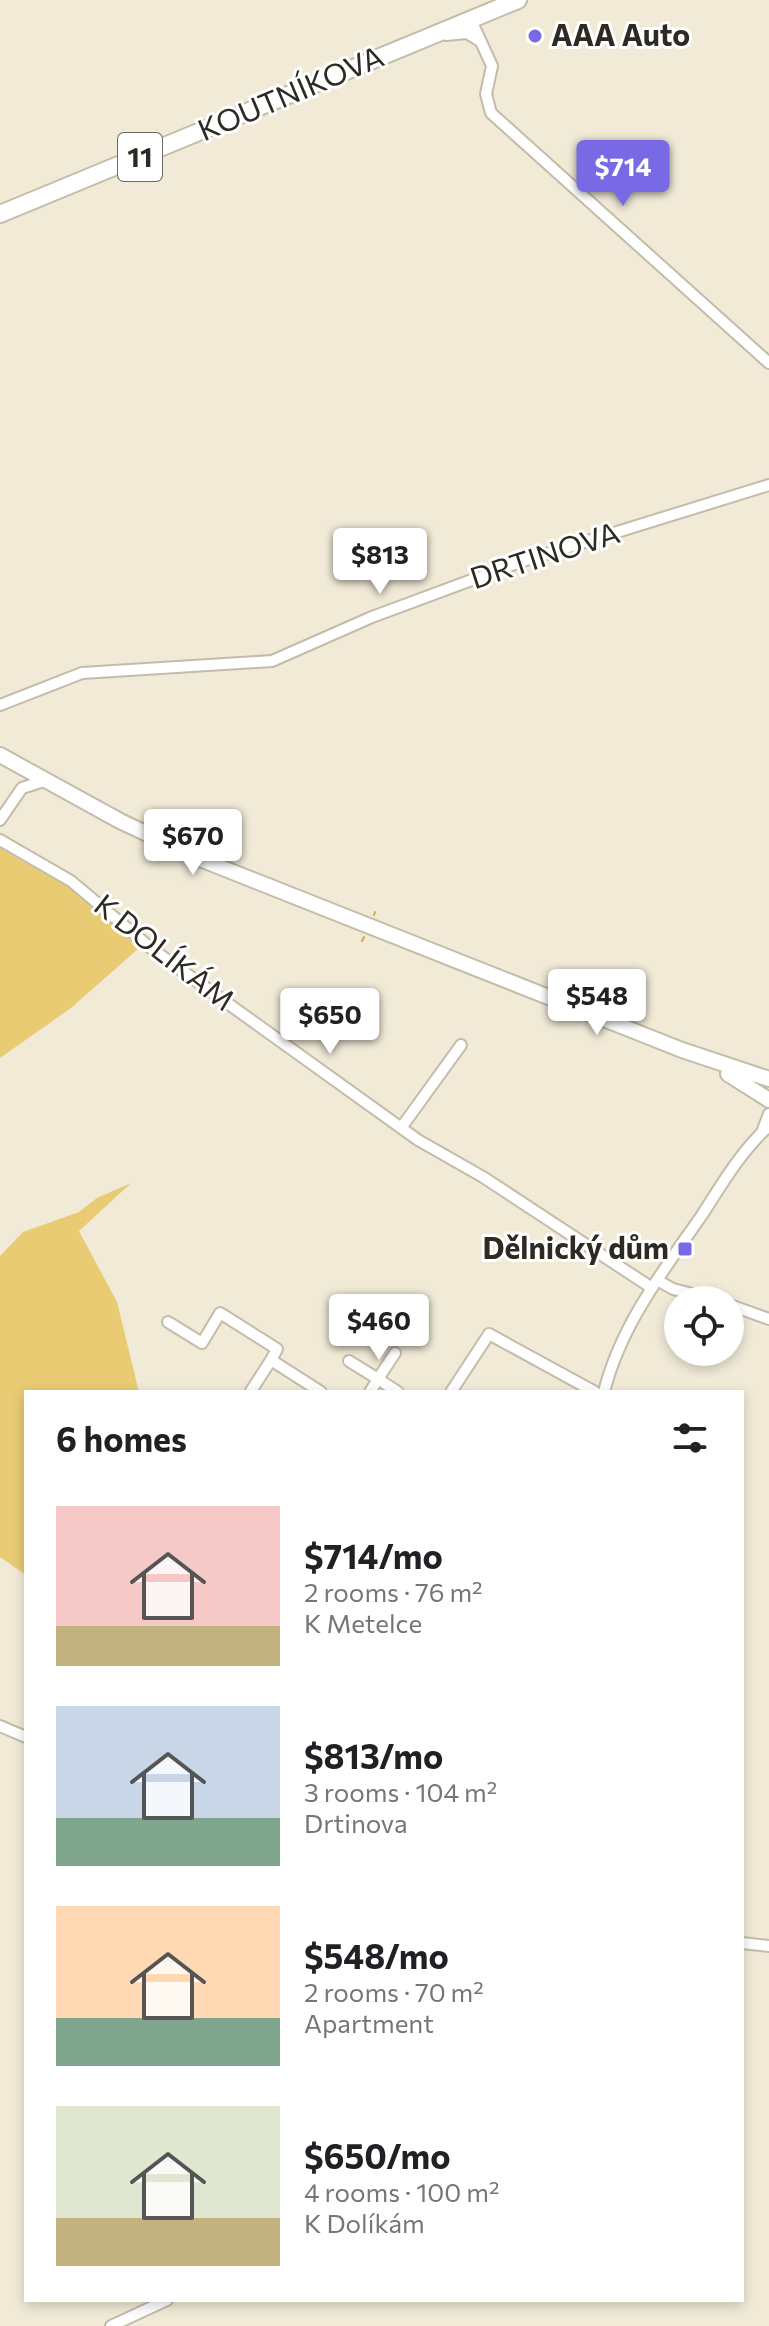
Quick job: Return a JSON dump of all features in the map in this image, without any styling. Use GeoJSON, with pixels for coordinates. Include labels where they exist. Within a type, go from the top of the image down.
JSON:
{"type":"FeatureCollection","features":[{"type":"Feature","properties":{"kind":"main road","name":"KOUTNÍKOVA"},"geometry":{"type":"LineString","coordinates":[[0,214],[512,3]]}},
{"type":"Feature","properties":{"kind":"main road"},"geometry":{"type":"LineString","coordinates":[[0,755],[44,781],[200,859],[682,1050],[769,1079]]}},
{"type":"Feature","properties":{"kind":"main road"},"geometry":{"type":"LineString","coordinates":[[682,1050],[753,1087],[769,1100]]}},
{"type":"Feature","properties":{"kind":"street"},"geometry":{"type":"LineString","coordinates":[[481,42],[483,25],[512,3]]}},
{"type":"Feature","properties":{"kind":"street"},"geometry":{"type":"LineString","coordinates":[[471,20],[492,66],[486,94],[491,113],[769,363]]}},
{"type":"Feature","properties":{"kind":"street"},"geometry":{"type":"LineString","coordinates":[[429,37],[467,33],[481,42]]}},
{"type":"Feature","properties":{"kind":"street","name":"DRTINOVA"},"geometry":{"type":"LineString","coordinates":[[0,705],[82,673],[272,661],[372,617],[520,562],[769,485]]}},
{"type":"Feature","properties":{"kind":"street"},"geometry":{"type":"LineString","coordinates":[[0,820],[22,788],[44,781]]}},
{"type":"Feature","properties":{"kind":"street","name":"K DOLÍKÁM"},"geometry":{"type":"LineString","coordinates":[[0,840],[71,881],[152,949],[401,1128],[654,1284],[664,1287]]}},
{"type":"Feature","properties":{"kind":"street"},"geometry":{"type":"LineString","coordinates":[[401,1128],[461,1045]]}},
{"type":"Feature","properties":{"kind":"street"},"geometry":{"type":"LineString","coordinates":[[605,1390],[623,1336],[654,1284],[732,1169],[765,1130],[769,1114]]}},
{"type":"Feature","properties":{"kind":"street"},"geometry":{"type":"LineString","coordinates":[[168,1322],[202,1343],[219,1307],[277,1349],[252,1390]]}},
{"type":"Feature","properties":{"kind":"street"},"geometry":{"type":"LineString","coordinates":[[744,1310],[769,1319]]}},
{"type":"Feature","properties":{"kind":"street"},"geometry":{"type":"LineString","coordinates":[[452,1390],[489,1334],[591,1390]]}},
{"type":"Feature","properties":{"kind":"street"},"geometry":{"type":"LineString","coordinates":[[371,1390],[395,1353]]}},
{"type":"Feature","properties":{"kind":"street"},"geometry":{"type":"LineString","coordinates":[[271,1360],[318,1390]]}},
{"type":"Feature","properties":{"kind":"street"},"geometry":{"type":"LineString","coordinates":[[349,1361],[395,1390]]}},
{"type":"Feature","properties":{"kind":"street"},"geometry":{"type":"LineString","coordinates":[[0,1726],[24,1736]]}},
{"type":"Feature","properties":{"kind":"street"},"geometry":{"type":"LineString","coordinates":[[744,1943],[769,1946]]}},
{"type":"Feature","properties":{"kind":"street"},"geometry":{"type":"LineString","coordinates":[[111,2326],[163,2302]]}},
{"type":"Feature","properties":{"kind":"shaded area"},"geometry":{"type":"Polygon","coordinates":[[[0,848],[76,891],[139,948],[71,1008],[0,1058],[0,848]]]}},
{"type":"Feature","properties":{"kind":"shaded area"},"geometry":{"type":"Polygon","coordinates":[[[131,1183],[79,1231],[117,1302],[139,1390],[24,1390],[24,1574],[0,1557],[0,1256],[23,1232],[79,1212],[97,1198],[131,1183]]]}},
{"type":"Feature","properties":{"kind":"waterway"},"geometry":{"type":"LineString","coordinates":[[362,941],[364,937]]}},
{"type":"Feature","properties":{"kind":"place","name":"AAA Auto"},"geometry":{"type":"Point","coordinates":[535,36]}},
{"type":"Feature","properties":{"kind":"place","name":"Dělnický dům"},"geometry":{"type":"Point","coordinates":[685,1249]}}]}
